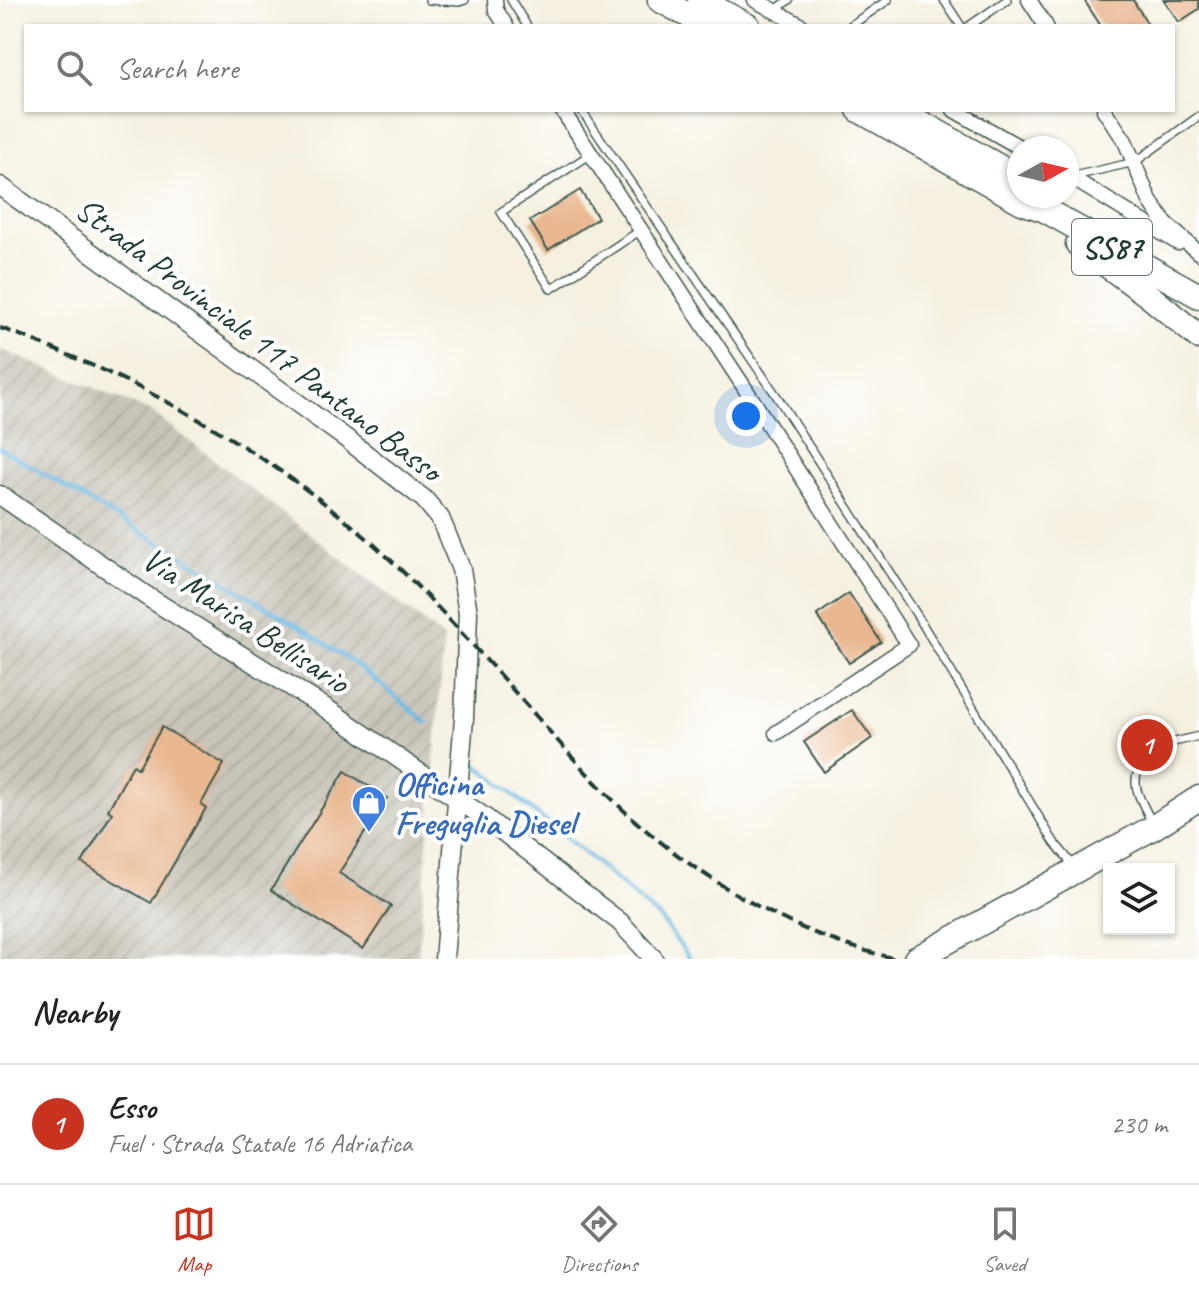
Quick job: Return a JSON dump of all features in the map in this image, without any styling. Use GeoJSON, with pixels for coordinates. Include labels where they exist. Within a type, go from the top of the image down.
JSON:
{"type":"FeatureCollection","features":[{"type":"Feature","properties":{"kind":"main road"},"geometry":{"type":"LineString","coordinates":[[660,0],[704,24]]}},
{"type":"Feature","properties":{"kind":"main road"},"geometry":{"type":"LineString","coordinates":[[700,0],[744,24]]}},
{"type":"Feature","properties":{"kind":"main road","name":"SS87"},"geometry":{"type":"LineString","coordinates":[[863,112],[1007,183]]}},
{"type":"Feature","properties":{"kind":"main road","name":"SS87"},"geometry":{"type":"LineString","coordinates":[[901,112],[1007,181]]}},
{"type":"Feature","properties":{"kind":"main road"},"geometry":{"type":"LineString","coordinates":[[1033,208],[1040,219],[1126,278],[1199,337]]}},
{"type":"Feature","properties":{"kind":"main road","name":"SS87"},"geometry":{"type":"LineString","coordinates":[[1043,208],[1199,296]]}},
{"type":"Feature","properties":{"kind":"main road","name":"SS87"},"geometry":{"type":"LineString","coordinates":[[1071,208],[1199,280]]}},
{"type":"Feature","properties":{"kind":"main road"},"geometry":{"type":"LineString","coordinates":[[916,959],[1154,827],[1199,798]]}},
{"type":"Feature","properties":{"kind":"street"},"geometry":{"type":"LineString","coordinates":[[495,0],[496,10],[505,24]]}},
{"type":"Feature","properties":{"kind":"street"},"geometry":{"type":"LineString","coordinates":[[755,0],[798,24]]}},
{"type":"Feature","properties":{"kind":"street"},"geometry":{"type":"LineString","coordinates":[[1029,0],[1045,24]]}},
{"type":"Feature","properties":{"kind":"street"},"geometry":{"type":"LineString","coordinates":[[563,112],[909,645],[776,733]]}},
{"type":"Feature","properties":{"kind":"street"},"geometry":{"type":"LineString","coordinates":[[958,112],[1007,140]]}},
{"type":"Feature","properties":{"kind":"street"},"geometry":{"type":"LineString","coordinates":[[1105,112],[1125,141],[1150,201],[1166,224],[1199,254]]}},
{"type":"Feature","properties":{"kind":"street"},"geometry":{"type":"LineString","coordinates":[[1079,183],[1199,254]]}},
{"type":"Feature","properties":{"kind":"street","name":"Strada Provinciale 117 Pantano Basso"},"geometry":{"type":"LineString","coordinates":[[0,186],[344,437],[424,499],[440,518],[461,569],[468,613],[464,718],[444,959]]}},
{"type":"Feature","properties":{"kind":"street","name":"Via Marisa Bellisario"},"geometry":{"type":"LineString","coordinates":[[0,495],[148,597],[327,709],[488,820],[620,922],[654,959]]}},
{"type":"Feature","properties":{"kind":"lane"},"geometry":{"type":"LineString","coordinates":[[429,0],[465,0]]}},
{"type":"Feature","properties":{"kind":"lane"},"geometry":{"type":"LineString","coordinates":[[511,0],[526,24]]}},
{"type":"Feature","properties":{"kind":"lane"},"geometry":{"type":"LineString","coordinates":[[774,11],[789,0]]}},
{"type":"Feature","properties":{"kind":"lane"},"geometry":{"type":"LineString","coordinates":[[853,24],[888,0]]}},
{"type":"Feature","properties":{"kind":"lane"},"geometry":{"type":"LineString","coordinates":[[944,0],[960,24]]}},
{"type":"Feature","properties":{"kind":"lane"},"geometry":{"type":"LineString","coordinates":[[972,24],[1007,0]]}},
{"type":"Feature","properties":{"kind":"lane"},"geometry":{"type":"LineString","coordinates":[[582,112],[778,398],[920,620],[1054,842],[1076,869]]}},
{"type":"Feature","properties":{"kind":"lane"},"geometry":{"type":"LineString","coordinates":[[1079,174],[1135,162],[1199,116]]}},
{"type":"Feature","properties":{"kind":"lane"},"geometry":{"type":"LineString","coordinates":[[591,154],[501,212],[551,289],[641,230]]}},
{"type":"Feature","properties":{"kind":"lane"},"geometry":{"type":"LineString","coordinates":[[1154,827],[1135,786],[1138,767],[1149,748],[1199,736]]}},
{"type":"Feature","properties":{"kind":"shaded area"},"geometry":{"type":"Polygon","coordinates":[[[0,349],[152,412],[444,638],[418,959],[0,959],[0,349]]]}},
{"type":"Feature","properties":{"kind":"building"},"geometry":{"type":"Polygon","coordinates":[[[1084,0],[1133,0],[1148,24],[1100,24],[1084,0]]]}},
{"type":"Feature","properties":{"kind":"building"},"geometry":{"type":"Polygon","coordinates":[[[1164,0],[1199,0],[1199,9],[1179,22],[1164,0]]]}},
{"type":"Feature","properties":{"kind":"building"},"geometry":{"type":"Polygon","coordinates":[[[580,190],[598,218],[548,250],[530,221],[580,190]]]}},
{"type":"Feature","properties":{"kind":"building"},"geometry":{"type":"Polygon","coordinates":[[[849,593],[881,642],[849,663],[817,615],[849,593]]]}},
{"type":"Feature","properties":{"kind":"building"},"geometry":{"type":"Polygon","coordinates":[[[852,710],[872,738],[824,772],[804,742],[852,710]]]}},
{"type":"Feature","properties":{"kind":"building"},"geometry":{"type":"Polygon","coordinates":[[[162,727],[224,764],[201,804],[206,808],[151,903],[82,863],[112,813],[108,810],[133,765],[138,768],[162,727]]]}},
{"type":"Feature","properties":{"kind":"building"},"geometry":{"type":"Polygon","coordinates":[[[1147,731],[1154,740],[1145,743],[1139,753],[1131,742],[1147,731]]]}},
{"type":"Feature","properties":{"kind":"building"},"geometry":{"type":"Polygon","coordinates":[[[1162,752],[1165,756],[1149,768],[1147,765],[1153,754],[1162,752]]]}},
{"type":"Feature","properties":{"kind":"building"},"geometry":{"type":"Polygon","coordinates":[[[345,771],[387,798],[339,873],[391,906],[363,949],[271,890],[345,771]]]}},
{"type":"Feature","properties":{"kind":"waterway"},"geometry":{"type":"LineString","coordinates":[[0,448],[297,625],[358,666],[426,722]]}},
{"type":"Feature","properties":{"kind":"waterway"},"geometry":{"type":"LineString","coordinates":[[477,765],[661,919],[690,959]]}},
{"type":"Feature","properties":{"kind":"railway"},"geometry":{"type":"LineString","coordinates":[[0,328],[112,374],[156,396],[283,473],[324,503],[397,566],[600,787],[663,844],[710,878],[785,920],[845,945],[896,959]]}},
{"type":"Feature","properties":{"kind":"place","name":"Esso"},"geometry":{"type":"Point","coordinates":[1147,745]}},
{"type":"Feature","properties":{"kind":"place","name":"Officina Freguglia Diesel"},"geometry":{"type":"Point","coordinates":[369,834]}}]}
